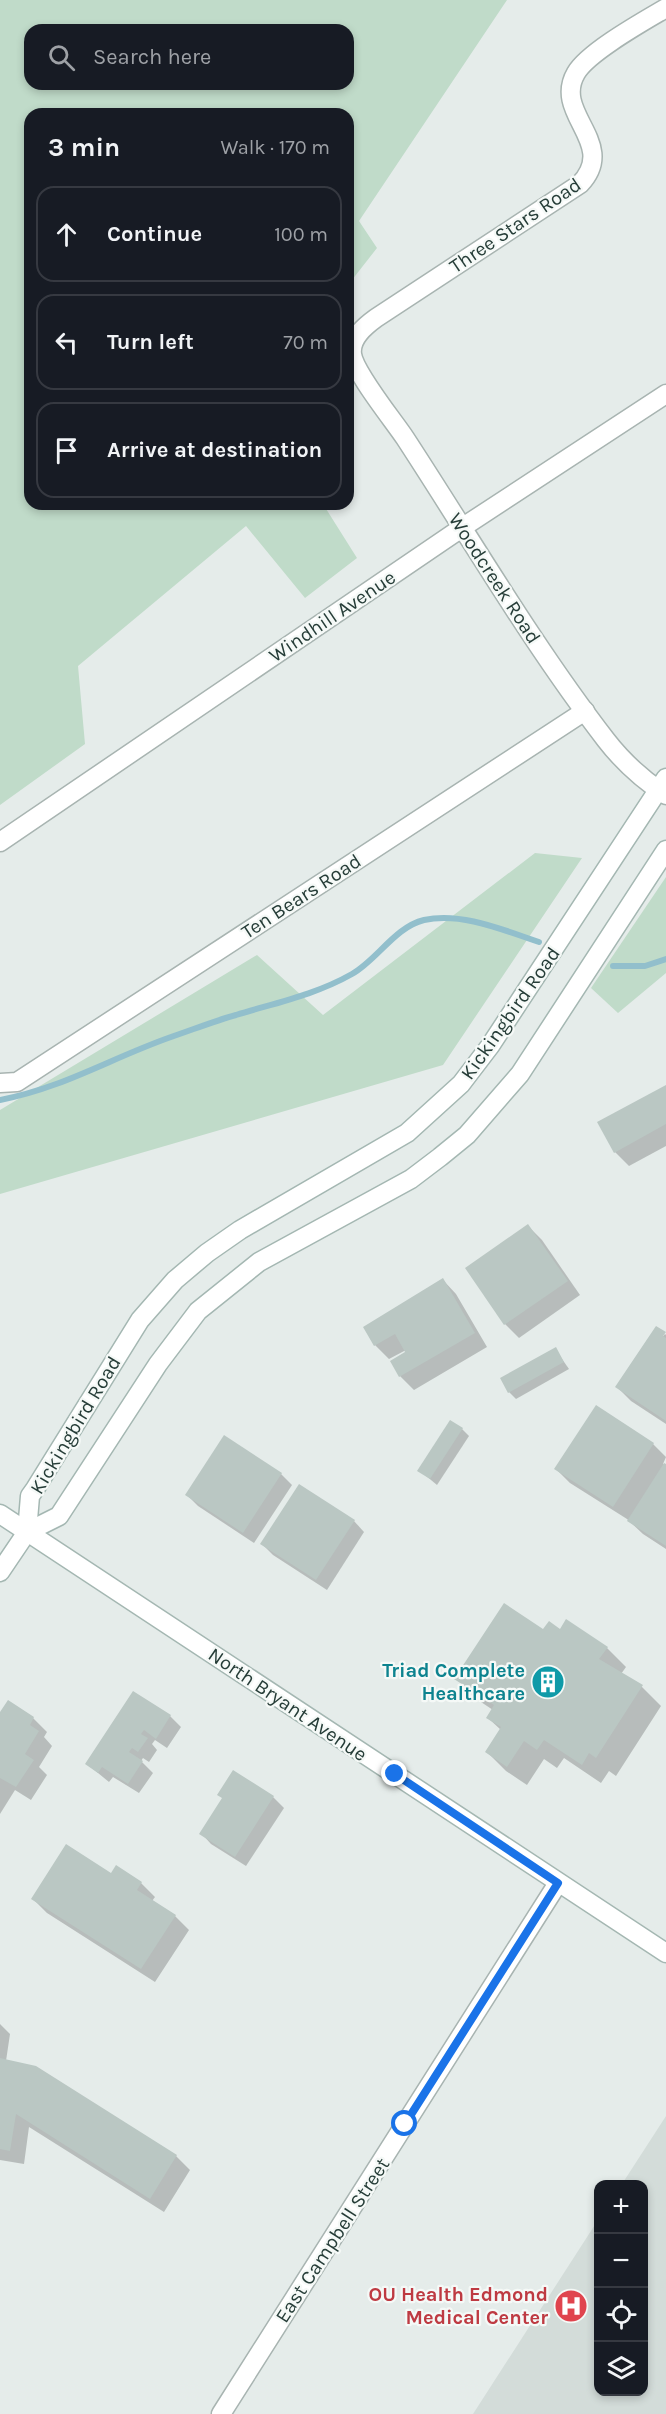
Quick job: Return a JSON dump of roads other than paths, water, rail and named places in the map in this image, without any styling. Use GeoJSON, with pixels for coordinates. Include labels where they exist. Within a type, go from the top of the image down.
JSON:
{"type":"FeatureCollection","features":[{"type":"Feature","properties":{"kind":"street","name":"Three Stars Road"},"geometry":{"type":"LineString","coordinates":[[354,341],[362,329],[376,318],[580,184],[590,174],[594,159],[592,144],[572,101],[571,84],[576,72],[589,58],[666,8]]}},
{"type":"Feature","properties":{"kind":"street","name":"Woodcreek Road"},"geometry":{"type":"LineString","coordinates":[[354,360],[463,527],[519,619],[585,711],[634,772],[663,788]]}},
{"type":"Feature","properties":{"kind":"street","name":"Windhill Avenue"},"geometry":{"type":"LineString","coordinates":[[0,842],[463,527],[666,394]]}},
{"type":"Feature","properties":{"kind":"street","name":"Ten Bears Road"},"geometry":{"type":"LineString","coordinates":[[9,1083],[585,711]]}},
{"type":"Feature","properties":{"kind":"street","name":"Kickingbird Road"},"geometry":{"type":"LineString","coordinates":[[27,1532],[30,1496],[140,1320],[160,1297],[207,1253],[240,1230],[408,1133],[461,1084],[490,1046],[663,788]]}},
{"type":"Feature","properties":{"kind":"street","name":"Kickingbird Road"},"geometry":{"type":"LineString","coordinates":[[27,1532],[59,1516],[158,1364],[198,1311],[259,1262],[411,1179],[474,1128],[520,1074],[666,850]]}},
{"type":"Feature","properties":{"kind":"street","name":"North Bryant Avenue"},"geometry":{"type":"LineString","coordinates":[[0,1514],[666,1953]]}},
{"type":"Feature","properties":{"kind":"street"},"geometry":{"type":"LineString","coordinates":[[0,1572],[27,1532]]}},
{"type":"Feature","properties":{"kind":"street","name":"East Campbell Street"},"geometry":{"type":"LineString","coordinates":[[221,2414],[558,1883]]}},
{"type":"Feature","properties":{"kind":"waterway"},"geometry":{"type":"LineString","coordinates":[[0,1100],[45,1088],[149,1045],[211,1023],[324,988],[361,968],[404,929],[424,920],[438,918],[468,920],[539,942]]}},
{"type":"Feature","properties":{"kind":"waterway"},"geometry":{"type":"LineString","coordinates":[[613,966],[645,966],[666,959]]}},
{"type":"Feature","properties":{"kind":"place","name":"Triad Complete Healthcare"},"geometry":{"type":"Point","coordinates":[548,1682]}},
{"type":"Feature","properties":{"kind":"place","name":"OU Health Edmond Medical Center"},"geometry":{"type":"Point","coordinates":[571,2306]}}]}
